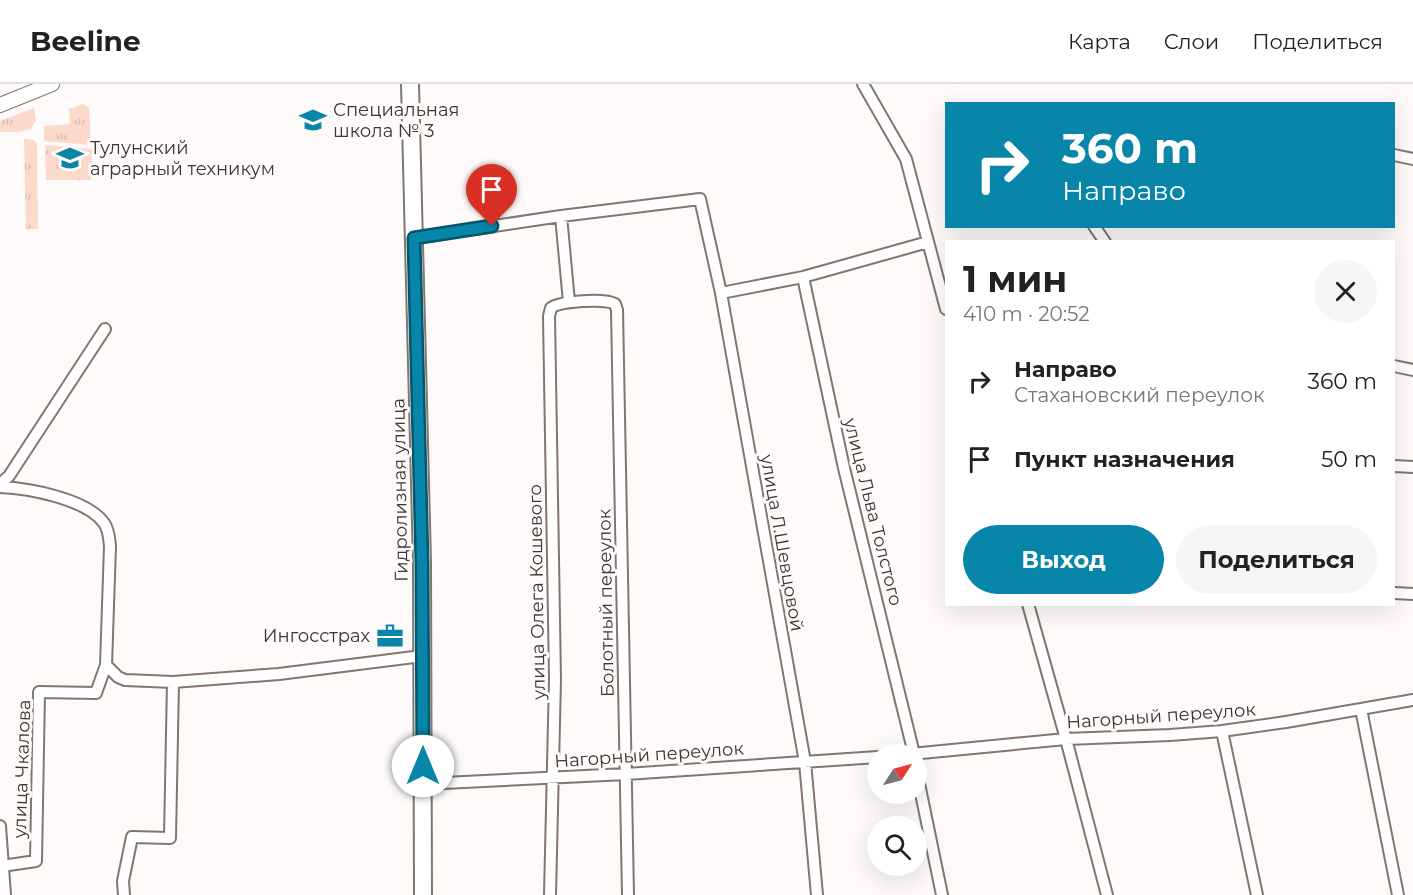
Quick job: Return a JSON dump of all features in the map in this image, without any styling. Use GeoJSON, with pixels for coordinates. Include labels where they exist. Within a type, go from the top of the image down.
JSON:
{"type":"FeatureCollection","features":[{"type":"Feature","properties":{"kind":"highway","name":"Гидролизная улица"},"geometry":{"type":"LineString","coordinates":[[410,84],[422,656],[423,895]]}},
{"type":"Feature","properties":{"kind":"street"},"geometry":{"type":"LineString","coordinates":[[0,105],[51,84]]}},
{"type":"Feature","properties":{"kind":"street"},"geometry":{"type":"LineString","coordinates":[[863,84],[906,159],[945,305]]}},
{"type":"Feature","properties":{"kind":"street"},"geometry":{"type":"LineString","coordinates":[[1395,156],[1413,159]]}},
{"type":"Feature","properties":{"kind":"street","name":"улица Л.Шевцовой"},"geometry":{"type":"LineString","coordinates":[[561,216],[700,199],[721,293],[805,762],[817,895]]}},
{"type":"Feature","properties":{"kind":"street"},"geometry":{"type":"LineString","coordinates":[[414,238],[561,216],[568,302]]}},
{"type":"Feature","properties":{"kind":"street"},"geometry":{"type":"LineString","coordinates":[[721,293],[803,278],[928,242]]}},
{"type":"Feature","properties":{"kind":"street","name":"улица Льва Толстого"},"geometry":{"type":"LineString","coordinates":[[803,278],[844,468],[911,744]]}},
{"type":"Feature","properties":{"kind":"street","name":"Болотный переулок"},"geometry":{"type":"LineString","coordinates":[[568,302],[611,301],[617,310],[628,895]]}},
{"type":"Feature","properties":{"kind":"street","name":"улица Олега Кошевого"},"geometry":{"type":"LineString","coordinates":[[550,895],[555,679],[549,316],[551,308],[555,305],[568,302]]}},
{"type":"Feature","properties":{"kind":"street"},"geometry":{"type":"LineString","coordinates":[[0,485],[9,476],[105,329]]}},
{"type":"Feature","properties":{"kind":"street"},"geometry":{"type":"LineString","coordinates":[[1395,366],[1413,369]]}},
{"type":"Feature","properties":{"kind":"street"},"geometry":{"type":"LineString","coordinates":[[1395,466],[1413,467]]}},
{"type":"Feature","properties":{"kind":"street","name":"улица Чкалова"},"geometry":{"type":"LineString","coordinates":[[0,485],[23,488],[73,503],[96,514],[108,529],[110,546],[106,665],[96,693],[39,692],[36,861],[2,866]]}},
{"type":"Feature","properties":{"kind":"street"},"geometry":{"type":"LineString","coordinates":[[1395,594],[1413,594]]}},
{"type":"Feature","properties":{"kind":"street"},"geometry":{"type":"LineString","coordinates":[[1029,606],[1107,895]]}},
{"type":"Feature","properties":{"kind":"street"},"geometry":{"type":"LineString","coordinates":[[106,665],[118,677],[125,680],[173,681],[279,674],[422,656]]}},
{"type":"Feature","properties":{"kind":"street"},"geometry":{"type":"LineString","coordinates":[[124,895],[123,881],[132,837],[170,838],[173,681]]}},
{"type":"Feature","properties":{"kind":"street","name":"Нагорный переулок"},"geometry":{"type":"LineString","coordinates":[[927,753],[1066,739],[1222,731],[1286,723],[1413,700]]}},
{"type":"Feature","properties":{"kind":"street"},"geometry":{"type":"LineString","coordinates":[[1361,709],[1398,895]]}},
{"type":"Feature","properties":{"kind":"street"},"geometry":{"type":"LineString","coordinates":[[1222,731],[1257,895]]}},
{"type":"Feature","properties":{"kind":"street","name":"Нагорный переулок"},"geometry":{"type":"LineString","coordinates":[[423,784],[626,774],[867,758]]}},
{"type":"Feature","properties":{"kind":"street"},"geometry":{"type":"LineString","coordinates":[[923,804],[942,895]]}},
{"type":"Feature","properties":{"kind":"street","name":"улица Чкалова"},"geometry":{"type":"LineString","coordinates":[[0,826],[5,895]]}},
{"type":"Feature","properties":{"kind":"green space"},"geometry":{"type":"Polygon","coordinates":[[[83,104],[89,108],[91,145],[44,141],[44,126],[70,124],[69,109],[83,104]]]}},
{"type":"Feature","properties":{"kind":"green space"},"geometry":{"type":"Polygon","coordinates":[[[34,108],[36,120],[31,129],[19,132],[0,132],[0,121],[34,108]]]}},
{"type":"Feature","properties":{"kind":"green space"},"geometry":{"type":"Polygon","coordinates":[[[24,139],[34,140],[37,144],[38,229],[26,229],[24,139]]]}},
{"type":"Feature","properties":{"kind":"green space"},"geometry":{"type":"Polygon","coordinates":[[[45,145],[92,149],[92,180],[46,180],[45,145]]]}},
{"type":"Feature","properties":{"kind":"place","name":"Специальная школа № 3"},"geometry":{"type":"Point","coordinates":[313,120]}},
{"type":"Feature","properties":{"kind":"place","name":"Тулунский аграрный техникум"},"geometry":{"type":"Point","coordinates":[70,158]}},
{"type":"Feature","properties":{"kind":"place","name":"Ингосстрах"},"geometry":{"type":"Point","coordinates":[390,636]}},
{"type":"Feature","properties":{"kind":"route"},"geometry":{"type":"LineString","coordinates":[[423,766],[422,563],[414,238],[492,226]]}}]}
